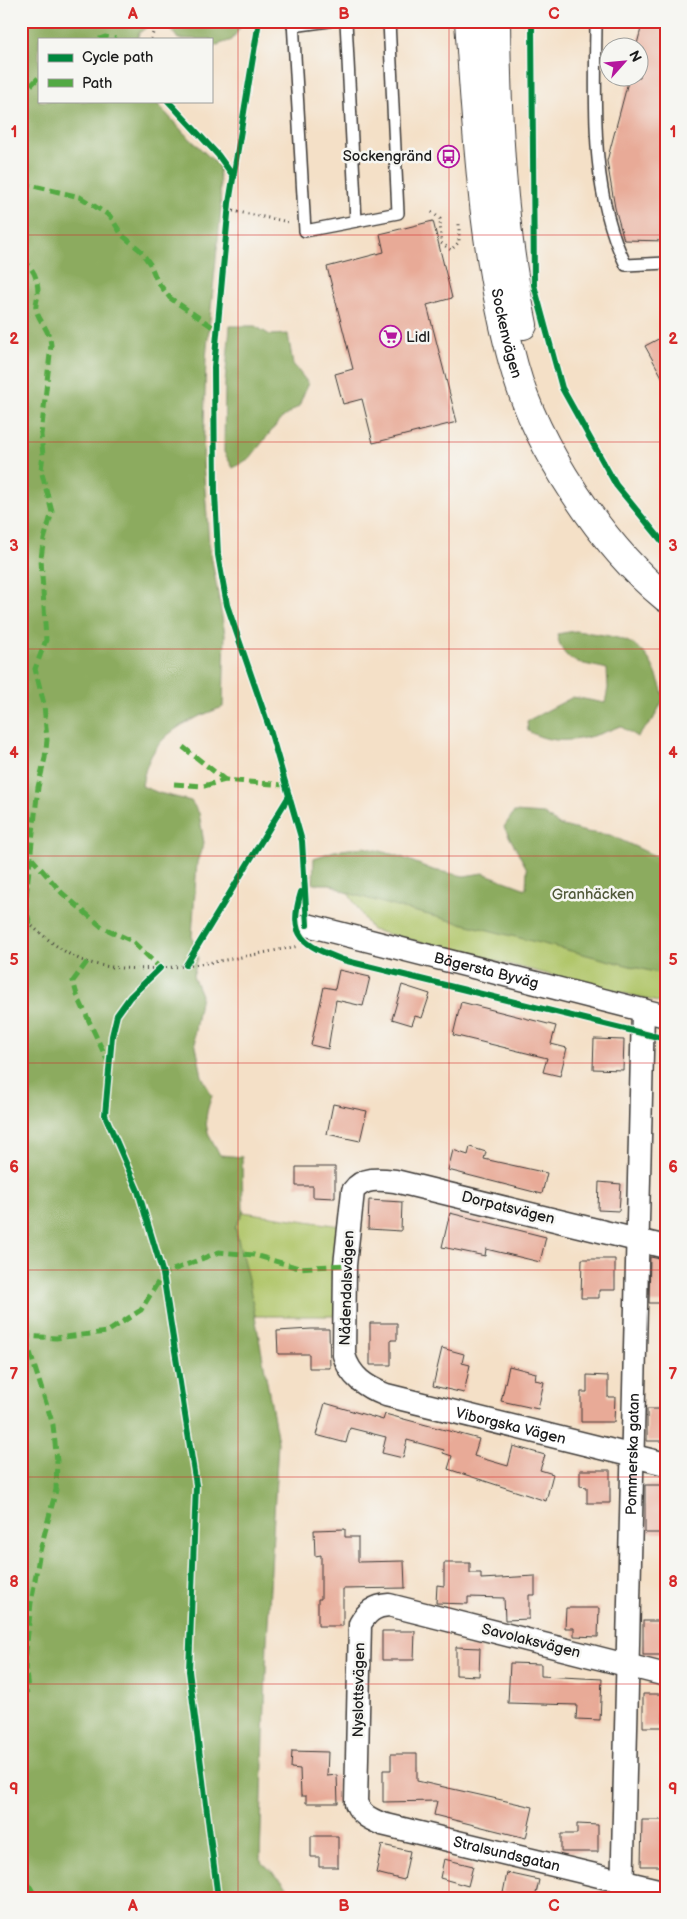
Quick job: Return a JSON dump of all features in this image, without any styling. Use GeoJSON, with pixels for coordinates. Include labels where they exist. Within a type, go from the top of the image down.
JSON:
{"type":"FeatureCollection","features":[{"type":"Feature","properties":{"kind":"main road","name":"Sockenvägen"},"geometry":{"type":"LineString","coordinates":[[469,21],[474,106],[489,244],[500,307],[514,368],[537,427],[567,480],[608,540],[666,598]]}},
{"type":"Feature","properties":{"kind":"main road","name":"Sockenvägen"},"geometry":{"type":"LineString","coordinates":[[496,21],[497,107],[510,242],[518,300],[531,362],[551,416],[583,474],[620,526],[666,576]]}},
{"type":"Feature","properties":{"kind":"street","name":"Bägersta Byväg"},"geometry":{"type":"LineString","coordinates":[[306,937],[666,1016]]}},
{"type":"Feature","properties":{"kind":"street","name":"Pommerska gatan"},"geometry":{"type":"LineString","coordinates":[[622,1889],[643,1010]]}},
{"type":"Feature","properties":{"kind":"street","name":"Dorpatsvägen"},"geometry":{"type":"LineString","coordinates":[[353,1191],[357,1186],[376,1178],[395,1181],[666,1247]]}},
{"type":"Feature","properties":{"kind":"street","name":"Nådendalsvägen"},"geometry":{"type":"LineString","coordinates":[[353,1191],[345,1265],[344,1355],[347,1366],[358,1380]]}},
{"type":"Feature","properties":{"kind":"street","name":"Viborgska Vägen"},"geometry":{"type":"LineString","coordinates":[[358,1380],[386,1395],[666,1464]]}},
{"type":"Feature","properties":{"kind":"street","name":"Nyslottsvägen"},"geometry":{"type":"LineString","coordinates":[[356,1803],[360,1624],[367,1613],[379,1606],[389,1605],[397,1608]]}},
{"type":"Feature","properties":{"kind":"street","name":"Savolaksvägen"},"geometry":{"type":"LineString","coordinates":[[397,1608],[666,1675]]}},
{"type":"Feature","properties":{"kind":"street","name":"Stralsundsgatan"},"geometry":{"type":"LineString","coordinates":[[356,1803],[360,1810],[369,1818],[382,1824],[622,1889],[666,1892]]}},
{"type":"Feature","properties":{"kind":"lane"},"geometry":{"type":"LineString","coordinates":[[329,21],[293,24],[305,231],[398,213],[389,21]]}},
{"type":"Feature","properties":{"kind":"lane"},"geometry":{"type":"LineString","coordinates":[[346,21],[356,221]]}},
{"type":"Feature","properties":{"kind":"lane"},"geometry":{"type":"LineString","coordinates":[[596,27],[595,126],[605,205],[617,247],[626,265],[666,263]]}},
{"type":"Feature","properties":{"kind":"path"},"geometry":{"type":"LineString","coordinates":[[151,38],[156,21]]}},
{"type":"Feature","properties":{"kind":"path"},"geometry":{"type":"LineString","coordinates":[[169,102],[218,155],[234,178]]}},
{"type":"Feature","properties":{"kind":"path"},"geometry":{"type":"LineString","coordinates":[[232,186],[236,168]]}},
{"type":"Feature","properties":{"kind":"path"},"geometry":{"type":"LineString","coordinates":[[227,220],[228,207],[286,220],[305,231]]}},
{"type":"Feature","properties":{"kind":"path"},"geometry":{"type":"LineString","coordinates":[[432,212],[440,219],[442,242],[451,250],[459,242],[459,216]]}},
{"type":"Feature","properties":{"kind":"path"},"geometry":{"type":"LineString","coordinates":[[21,916],[64,951],[87,962],[114,966],[160,968],[241,957],[306,937]]}},
{"type":"Feature","properties":{"kind":"path"},"geometry":{"type":"LineString","coordinates":[[151,978],[160,968]]}},
{"type":"Feature","properties":{"kind":"green space"},"geometry":{"type":"Polygon","coordinates":[[[21,21],[244,21],[232,40],[212,47],[212,38],[177,38],[170,28],[151,24],[139,33],[138,38],[38,38],[38,102],[156,102],[184,133],[219,166],[221,210],[206,358],[203,463],[209,543],[225,634],[223,707],[193,719],[169,734],[152,755],[142,786],[159,793],[191,801],[199,813],[204,843],[197,862],[192,936],[198,958],[193,976],[201,995],[194,1036],[202,1076],[212,1096],[206,1120],[208,1133],[220,1155],[242,1157],[243,1212],[235,1227],[249,1283],[278,1442],[267,1642],[260,1860],[299,1898],[21,1898],[21,21]]]}},
{"type":"Feature","properties":{"kind":"green space"},"geometry":{"type":"Polygon","coordinates":[[[230,326],[255,326],[270,335],[288,334],[293,364],[308,383],[299,406],[281,419],[250,458],[233,468],[224,452],[225,383],[230,326]]]}},
{"type":"Feature","properties":{"kind":"green space"},"geometry":{"type":"Polygon","coordinates":[[[575,631],[624,640],[635,645],[652,664],[664,698],[653,720],[637,737],[620,726],[597,735],[574,740],[550,739],[528,731],[527,721],[573,697],[605,703],[608,688],[607,669],[574,661],[564,652],[560,644],[557,634],[575,631]]]}},
{"type":"Feature","properties":{"kind":"green space","name":"Granhäcken"},"geometry":{"type":"Polygon","coordinates":[[[514,812],[544,814],[559,825],[586,832],[610,835],[666,861],[666,975],[401,908],[348,893],[330,884],[313,884],[314,858],[334,851],[364,847],[396,855],[433,870],[464,876],[483,873],[526,889],[527,869],[504,827],[514,812]]]}},
{"type":"Feature","properties":{"kind":"green space"},"geometry":{"type":"Polygon","coordinates":[[[348,893],[666,975],[666,1004],[372,930],[348,893]]]}},
{"type":"Feature","properties":{"kind":"green space"},"geometry":{"type":"Polygon","coordinates":[[[243,1212],[341,1226],[336,1316],[255,1316],[235,1227],[243,1212]]]}},
{"type":"Feature","properties":{"kind":"building"},"geometry":{"type":"Polygon","coordinates":[[[643,21],[666,21],[666,241],[624,240],[615,208],[607,161],[626,88],[650,88],[650,38],[639,38],[643,21]]]}},
{"type":"Feature","properties":{"kind":"building","name":"Lidl"},"geometry":{"type":"Polygon","coordinates":[[[433,221],[452,298],[427,305],[457,422],[373,443],[362,399],[343,404],[335,374],[353,369],[327,267],[384,252],[380,234],[433,221]]]}},
{"type":"Feature","properties":{"kind":"building"},"geometry":{"type":"Polygon","coordinates":[[[666,335],[666,384],[645,346],[666,335]]]}},
{"type":"Feature","properties":{"kind":"building"},"geometry":{"type":"Polygon","coordinates":[[[339,970],[370,977],[363,1006],[336,1000],[328,1049],[311,1045],[324,987],[335,989],[339,970]]]}},
{"type":"Feature","properties":{"kind":"building"},"geometry":{"type":"Polygon","coordinates":[[[402,985],[430,994],[422,1018],[415,1016],[412,1025],[392,1019],[402,985]]]}},
{"type":"Feature","properties":{"kind":"building"},"geometry":{"type":"Polygon","coordinates":[[[461,1002],[556,1026],[551,1044],[567,1048],[560,1076],[543,1072],[547,1058],[453,1035],[461,1002]]]}},
{"type":"Feature","properties":{"kind":"building"},"geometry":{"type":"Polygon","coordinates":[[[594,1039],[624,1040],[623,1070],[593,1069],[594,1039]]]}},
{"type":"Feature","properties":{"kind":"building"},"geometry":{"type":"Polygon","coordinates":[[[333,1104],[367,1111],[360,1141],[327,1134],[333,1104]]]}},
{"type":"Feature","properties":{"kind":"building"},"geometry":{"type":"Polygon","coordinates":[[[470,1147],[486,1152],[484,1159],[547,1173],[542,1194],[448,1170],[453,1150],[468,1155],[470,1147]]]}},
{"type":"Feature","properties":{"kind":"building"},"geometry":{"type":"Polygon","coordinates":[[[296,1167],[335,1167],[335,1198],[313,1197],[313,1186],[296,1186],[296,1167]]]}},
{"type":"Feature","properties":{"kind":"building"},"geometry":{"type":"Polygon","coordinates":[[[599,1182],[621,1184],[619,1211],[598,1210],[599,1182]]]}},
{"type":"Feature","properties":{"kind":"building"},"geometry":{"type":"Polygon","coordinates":[[[369,1200],[402,1202],[401,1231],[368,1229],[369,1200]]]}},
{"type":"Feature","properties":{"kind":"building"},"geometry":{"type":"Polygon","coordinates":[[[450,1213],[546,1237],[540,1262],[486,1249],[485,1256],[442,1247],[450,1213]]]}},
{"type":"Feature","properties":{"kind":"building"},"geometry":{"type":"Polygon","coordinates":[[[650,1257],[666,1260],[666,1303],[649,1303],[650,1257]]]}},
{"type":"Feature","properties":{"kind":"building"},"geometry":{"type":"Polygon","coordinates":[[[582,1259],[615,1259],[615,1290],[599,1290],[599,1298],[581,1298],[582,1259]]]}},
{"type":"Feature","properties":{"kind":"building"},"geometry":{"type":"Polygon","coordinates":[[[370,1323],[397,1323],[397,1340],[391,1340],[391,1365],[370,1365],[370,1323]]]}},
{"type":"Feature","properties":{"kind":"building"},"geometry":{"type":"Polygon","coordinates":[[[329,1329],[330,1368],[309,1368],[309,1354],[278,1354],[277,1331],[329,1329]]]}},
{"type":"Feature","properties":{"kind":"building"},"geometry":{"type":"Polygon","coordinates":[[[442,1348],[464,1354],[462,1363],[470,1365],[464,1393],[433,1386],[442,1348]]]}},
{"type":"Feature","properties":{"kind":"building"},"geometry":{"type":"Polygon","coordinates":[[[509,1366],[536,1373],[535,1380],[544,1382],[538,1409],[501,1401],[509,1366]]]}},
{"type":"Feature","properties":{"kind":"building"},"geometry":{"type":"Polygon","coordinates":[[[587,1375],[608,1376],[608,1397],[615,1397],[614,1422],[581,1422],[581,1392],[587,1392],[587,1375]]]}},
{"type":"Feature","properties":{"kind":"building"},"geometry":{"type":"Polygon","coordinates":[[[325,1403],[383,1420],[385,1414],[479,1439],[474,1456],[508,1466],[513,1446],[545,1455],[540,1470],[553,1474],[546,1501],[448,1469],[452,1456],[443,1453],[444,1450],[407,1440],[403,1458],[382,1453],[386,1437],[350,1428],[346,1443],[316,1435],[325,1403]]]}},
{"type":"Feature","properties":{"kind":"building"},"geometry":{"type":"Polygon","coordinates":[[[647,1409],[666,1409],[666,1441],[647,1441],[647,1409]]]}},
{"type":"Feature","properties":{"kind":"building"},"geometry":{"type":"Polygon","coordinates":[[[580,1470],[610,1470],[610,1503],[587,1503],[587,1487],[580,1486],[580,1470]]]}},
{"type":"Feature","properties":{"kind":"building"},"geometry":{"type":"Polygon","coordinates":[[[645,1485],[664,1485],[666,1533],[645,1533],[645,1485]]]}},
{"type":"Feature","properties":{"kind":"building"},"geometry":{"type":"Polygon","coordinates":[[[345,1529],[345,1537],[358,1537],[358,1562],[404,1561],[405,1588],[343,1589],[343,1626],[318,1626],[318,1599],[321,1599],[321,1555],[315,1556],[314,1530],[345,1529]]]}},
{"type":"Feature","properties":{"kind":"building"},"geometry":{"type":"Polygon","coordinates":[[[444,1563],[470,1563],[470,1573],[481,1573],[481,1579],[535,1576],[535,1595],[529,1595],[529,1619],[505,1620],[504,1598],[468,1597],[468,1604],[436,1603],[437,1585],[444,1586],[444,1563]]]}},
{"type":"Feature","properties":{"kind":"building"},"geometry":{"type":"Polygon","coordinates":[[[566,1608],[599,1608],[598,1637],[574,1636],[574,1628],[565,1628],[566,1608]]]}},
{"type":"Feature","properties":{"kind":"building"},"geometry":{"type":"Polygon","coordinates":[[[643,1621],[666,1621],[666,1655],[643,1655],[643,1621]]]}},
{"type":"Feature","properties":{"kind":"building"},"geometry":{"type":"Polygon","coordinates":[[[382,1631],[415,1631],[414,1660],[382,1660],[382,1631]]]}},
{"type":"Feature","properties":{"kind":"building"},"geometry":{"type":"Polygon","coordinates":[[[456,1647],[480,1648],[479,1676],[456,1675],[456,1647]]]}},
{"type":"Feature","properties":{"kind":"building"},"geometry":{"type":"Polygon","coordinates":[[[510,1663],[541,1664],[541,1676],[602,1679],[600,1720],[576,1719],[577,1705],[508,1703],[510,1663]]]}},
{"type":"Feature","properties":{"kind":"building"},"geometry":{"type":"Polygon","coordinates":[[[643,1694],[664,1694],[663,1727],[643,1727],[643,1694]]]}},
{"type":"Feature","properties":{"kind":"building"},"geometry":{"type":"Polygon","coordinates":[[[292,1751],[328,1752],[327,1776],[337,1775],[338,1803],[306,1803],[306,1796],[301,1796],[300,1769],[291,1768],[292,1751]]]}},
{"type":"Feature","properties":{"kind":"building"},"geometry":{"type":"Polygon","coordinates":[[[391,1754],[417,1754],[417,1781],[533,1807],[526,1838],[434,1815],[437,1801],[383,1802],[383,1770],[391,1770],[391,1754]]]}},
{"type":"Feature","properties":{"kind":"building"},"geometry":{"type":"Polygon","coordinates":[[[642,1820],[666,1820],[666,1866],[641,1866],[642,1820]]]}},
{"type":"Feature","properties":{"kind":"building"},"geometry":{"type":"Polygon","coordinates":[[[577,1824],[598,1825],[598,1852],[561,1852],[561,1834],[577,1834],[577,1824]]]}},
{"type":"Feature","properties":{"kind":"building"},"geometry":{"type":"Polygon","coordinates":[[[311,1836],[338,1836],[338,1867],[319,1867],[319,1857],[311,1857],[311,1836]]]}},
{"type":"Feature","properties":{"kind":"building"},"geometry":{"type":"Polygon","coordinates":[[[382,1845],[410,1851],[404,1880],[376,1873],[382,1845]]]}},
{"type":"Feature","properties":{"kind":"building"},"geometry":{"type":"Polygon","coordinates":[[[444,1859],[473,1866],[468,1886],[440,1878],[444,1859]]]}},
{"type":"Feature","properties":{"kind":"building"},"geometry":{"type":"Polygon","coordinates":[[[507,1873],[539,1880],[535,1898],[509,1898],[509,1894],[503,1893],[507,1873]]]}},
{"type":"Feature","properties":{"kind":"marked path"},"geometry":{"type":"LineString","coordinates":[[102,38],[110,38]]}},
{"type":"Feature","properties":{"kind":"marked path"},"geometry":{"type":"LineString","coordinates":[[21,96],[38,78]]}},
{"type":"Feature","properties":{"kind":"marked path"},"geometry":{"type":"LineString","coordinates":[[21,183],[80,197],[110,216],[122,235],[140,250],[150,264],[157,281],[170,298],[217,330]]}},
{"type":"Feature","properties":{"kind":"marked path"},"geometry":{"type":"LineString","coordinates":[[21,259],[32,269],[36,278],[38,293],[36,309],[51,345],[41,435],[43,455],[41,470],[52,512],[43,543],[41,559],[46,640],[35,669],[44,704],[47,740],[38,787],[25,906],[30,924]]}},
{"type":"Feature","properties":{"kind":"marked path"},"geometry":{"type":"LineString","coordinates":[[183,747],[225,780]]}},
{"type":"Feature","properties":{"kind":"marked path"},"geometry":{"type":"LineString","coordinates":[[174,784],[204,786],[225,780],[285,785]]}},
{"type":"Feature","properties":{"kind":"marked path"},"geometry":{"type":"LineString","coordinates":[[21,846],[62,893],[102,927],[132,941],[160,968]]}},
{"type":"Feature","properties":{"kind":"marked path"},"geometry":{"type":"LineString","coordinates":[[87,962],[73,981],[77,995],[108,1062]]}},
{"type":"Feature","properties":{"kind":"marked path"},"geometry":{"type":"LineString","coordinates":[[21,1338],[26,1336],[56,1338],[107,1332],[141,1310],[163,1274],[219,1252],[254,1255],[299,1268],[345,1265]]}},
{"type":"Feature","properties":{"kind":"marked path"},"geometry":{"type":"LineString","coordinates":[[21,1324],[53,1425],[57,1461],[56,1490],[40,1551],[31,1603],[25,1662],[28,1690],[21,1698]]}},
{"type":"Feature","properties":{"kind":"marked path"},"geometry":{"type":"LineString","coordinates":[[21,1870],[36,1898]]}},
{"type":"Feature","properties":{"kind":"cycle path"},"geometry":{"type":"LineString","coordinates":[[259,21],[229,203],[214,367],[215,493],[218,555],[227,605],[270,730],[302,841],[307,925]]}},
{"type":"Feature","properties":{"kind":"cycle path"},"geometry":{"type":"LineString","coordinates":[[532,21],[534,285],[562,388],[616,485],[666,546]]}},
{"type":"Feature","properties":{"kind":"cycle path"},"geometry":{"type":"LineString","coordinates":[[169,102],[218,155],[234,177]]}},
{"type":"Feature","properties":{"kind":"cycle path"},"geometry":{"type":"LineString","coordinates":[[186,965],[289,796]]}},
{"type":"Feature","properties":{"kind":"cycle path"},"geometry":{"type":"LineString","coordinates":[[301,892],[296,920],[298,930],[302,938],[309,944],[329,955],[666,1039]]}},
{"type":"Feature","properties":{"kind":"cycle path"},"geometry":{"type":"LineString","coordinates":[[160,968],[130,997],[117,1015],[112,1036],[105,1115],[138,1191],[163,1274],[196,1485],[189,1671],[218,1898]]}},
{"type":"Feature","properties":{"kind":"place","name":"Sockengränd"},"geometry":{"type":"Point","coordinates":[448,156]}},
{"type":"Feature","properties":{"kind":"place","name":"Lidl"},"geometry":{"type":"Point","coordinates":[390,337]}}]}
